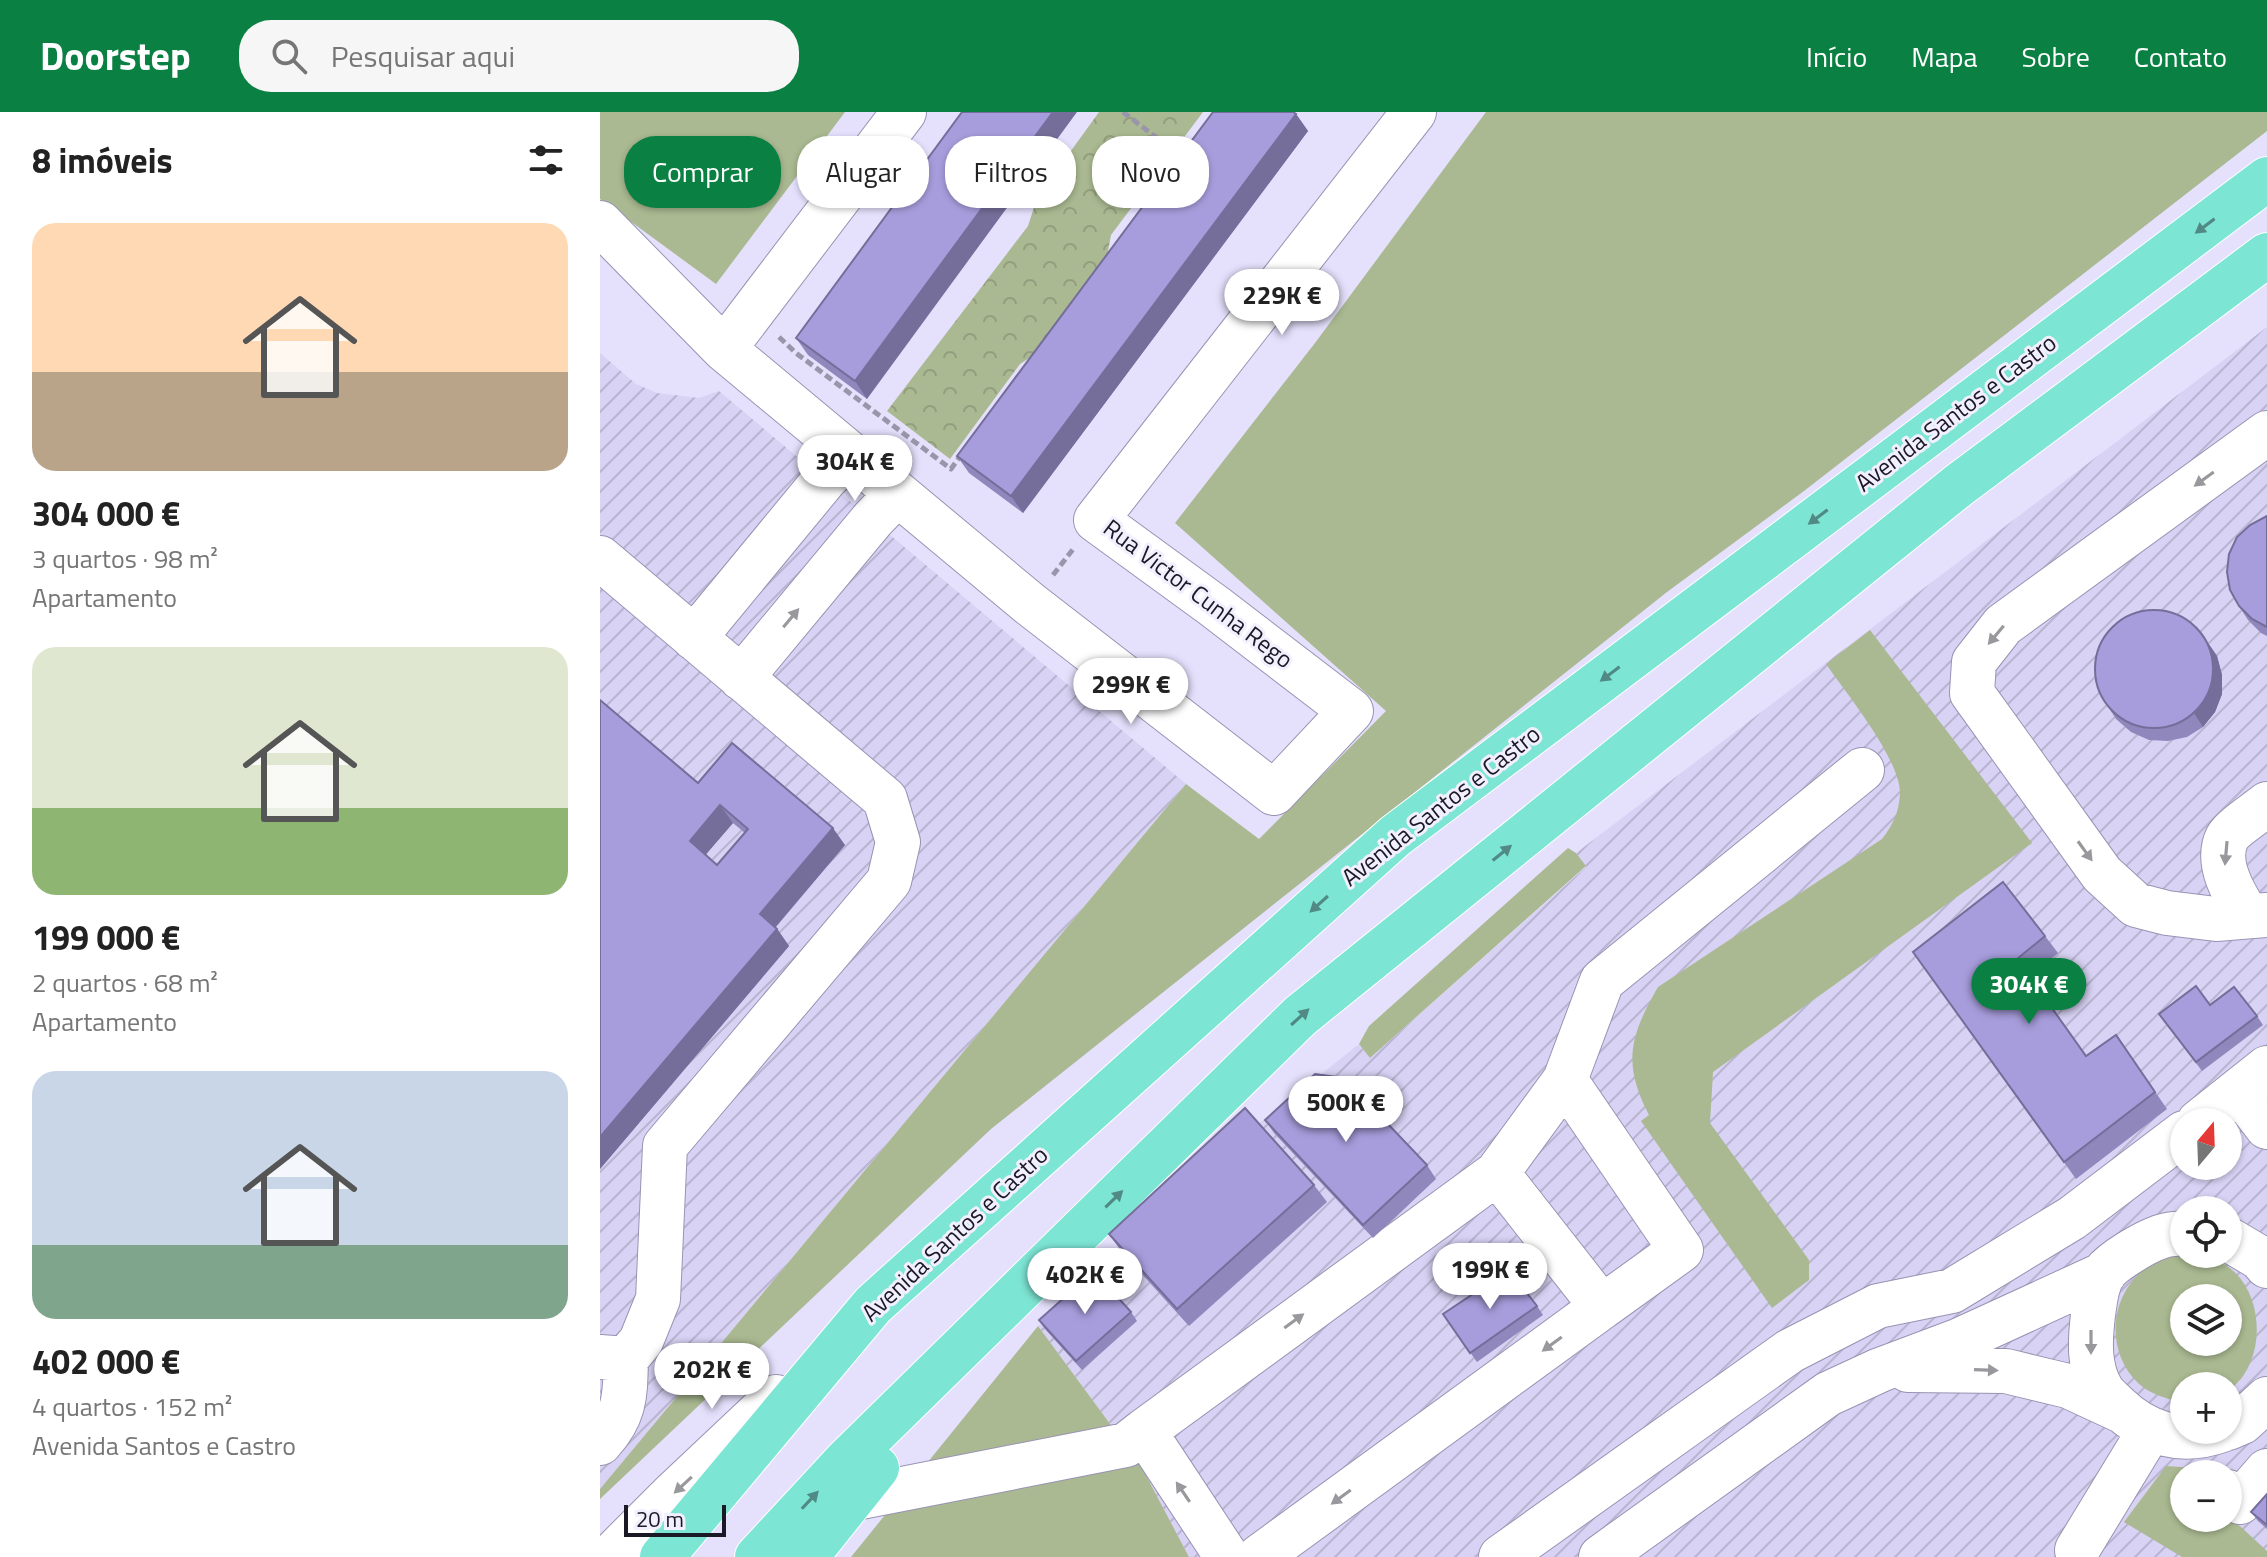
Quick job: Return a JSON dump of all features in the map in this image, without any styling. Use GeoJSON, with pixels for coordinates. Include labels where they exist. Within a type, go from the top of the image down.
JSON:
{"type":"FeatureCollection","features":[{"type":"Feature","properties":{"kind":"main road","name":"Avenida Santos e Castro"},"geometry":{"type":"LineString","coordinates":[[662,1557],[863,1317],[908,1273],[1395,836],[2267,179]]}},
{"type":"Feature","properties":{"kind":"main road"},"geometry":{"type":"LineString","coordinates":[[757,1557],[846,1461],[1300,1016],[1959,485],[2267,255]]}},
{"type":"Feature","properties":{"kind":"main road"},"geometry":{"type":"LineString","coordinates":[[806,1557],[1046,1266]]}},
{"type":"Feature","properties":{"kind":"street"},"geometry":{"type":"LineString","coordinates":[[724,349],[904,112]]}},
{"type":"Feature","properties":{"kind":"street","name":"Rua Victor Cunha Rego"},"geometry":{"type":"LineString","coordinates":[[1030,604],[1274,793],[1351,711],[1096,520],[1414,112]]}},
{"type":"Feature","properties":{"kind":"street"},"geometry":{"type":"LineString","coordinates":[[600,223],[724,349],[1030,604]]}},
{"type":"Feature","properties":{"kind":"street"},"geometry":{"type":"LineString","coordinates":[[2257,915],[2216,919],[2167,913],[2136,905],[2102,874],[1972,693],[1974,662],[2003,625],[2267,433]]}},
{"type":"Feature","properties":{"kind":"street"},"geometry":{"type":"LineString","coordinates":[[694,638],[825,479],[850,454]]}},
{"type":"Feature","properties":{"kind":"street"},"geometry":{"type":"LineString","coordinates":[[741,678],[897,494]]}},
{"type":"Feature","properties":{"kind":"street"},"geometry":{"type":"LineString","coordinates":[[600,558],[885,799],[898,842],[889,881],[665,1146],[658,1299],[641,1341],[613,1358],[623,1408],[615,1426],[600,1443]]}},
{"type":"Feature","properties":{"kind":"street"},"geometry":{"type":"LineString","coordinates":[[851,1499],[1126,1445],[1497,1173],[1565,1080],[1602,981],[1862,770]]}},
{"type":"Feature","properties":{"kind":"street"},"geometry":{"type":"LineString","coordinates":[[2257,915],[2235,897],[2223,862],[2228,836],[2267,804]]}},
{"type":"Feature","properties":{"kind":"street"},"geometry":{"type":"LineString","coordinates":[[1259,1557],[1681,1250],[1565,1080]]}},
{"type":"Feature","properties":{"kind":"street"},"geometry":{"type":"LineString","coordinates":[[2217,1108],[2253,1080],[2267,1127]]}},
{"type":"Feature","properties":{"kind":"street"},"geometry":{"type":"LineString","coordinates":[[1501,1557],[1790,1351],[1878,1306],[1952,1291],[2072,1218],[2170,1144]]}},
{"type":"Feature","properties":{"kind":"street"},"geometry":{"type":"LineString","coordinates":[[1497,1173],[1602,1307]]}},
{"type":"Feature","properties":{"kind":"street"},"geometry":{"type":"LineString","coordinates":[[1601,1557],[1828,1394],[1880,1370],[1960,1340],[2104,1274],[2118,1260],[2160,1237],[2170,1235]]}},
{"type":"Feature","properties":{"kind":"street"},"geometry":{"type":"LineString","coordinates":[[2242,1247],[2267,1266]]}},
{"type":"Feature","properties":{"kind":"street"},"geometry":{"type":"LineString","coordinates":[[2104,1274],[2097,1290],[2090,1338],[2092,1364],[2103,1392],[2136,1421]]}},
{"type":"Feature","properties":{"kind":"street"},"geometry":{"type":"LineString","coordinates":[[610,1557],[863,1317]]}},
{"type":"Feature","properties":{"kind":"street"},"geometry":{"type":"LineString","coordinates":[[1880,1370],[2006,1371],[2068,1386],[2136,1421],[2170,1434]]}},
{"type":"Feature","properties":{"kind":"street"},"geometry":{"type":"LineString","coordinates":[[2242,1422],[2267,1399]]}},
{"type":"Feature","properties":{"kind":"street"},"geometry":{"type":"LineString","coordinates":[[2077,1550],[2136,1421]]}},
{"type":"Feature","properties":{"kind":"street"},"geometry":{"type":"LineString","coordinates":[[1144,1431],[1227,1557]]}},
{"type":"Feature","properties":{"kind":"street"},"geometry":{"type":"LineString","coordinates":[[2242,1500],[2267,1471]]}},
{"type":"Feature","properties":{"kind":"path"},"geometry":{"type":"LineString","coordinates":[[1123,112],[1154,136]]}},
{"type":"Feature","properties":{"kind":"path"},"geometry":{"type":"LineString","coordinates":[[753,311],[796,353],[951,469],[968,446]]}},
{"type":"Feature","properties":{"kind":"path"},"geometry":{"type":"LineString","coordinates":[[1030,604],[1096,520]]}},
{"type":"Feature","properties":{"kind":"shaded area"},"geometry":{"type":"Polygon","coordinates":[[[2267,327],[2267,1557],[1189,1557],[1141,1466],[1038,1326],[1257,1125],[1359,1044],[1370,1058],[1586,867],[1576,853],[2267,327]]]}},
{"type":"Feature","properties":{"kind":"shaded area"},"geometry":{"type":"Polygon","coordinates":[[[600,353],[636,384],[657,393],[699,398],[719,391],[1186,784],[600,1489],[600,353]]]}},
{"type":"Feature","properties":{"kind":"green space"},"geometry":{"type":"Polygon","coordinates":[[[600,112],[845,112],[827,136],[797,136],[797,176],[781,197],[781,136],[624,136],[624,208],[773,208],[716,284],[600,199],[600,112]]]}},
{"type":"Feature","properties":{"kind":"green space"},"geometry":{"type":"Polygon","coordinates":[[[1099,112],[1203,112],[1185,136],[1092,136],[1092,208],[1131,208],[1111,235],[1106,262],[1037,353],[1020,364],[950,459],[887,411],[1028,226],[1034,208],[1076,208],[1076,144],[1099,112]]]}},
{"type":"Feature","properties":{"kind":"green space"},"geometry":{"type":"Polygon","coordinates":[[[1486,112],[2267,112],[2267,131],[1804,491],[1667,592],[991,1129],[600,1499],[600,1489],[1186,784],[1259,839],[1386,711],[1175,523],[1315,343],[1486,112]]]}},
{"type":"Feature","properties":{"kind":"green space"},"geometry":{"type":"Polygon","coordinates":[[[1870,630],[2032,843],[1713,1072],[1710,1123],[1809,1260],[1809,1280],[1772,1308],[1641,1121],[1649,1115],[1635,1080],[1633,1050],[1641,1020],[1658,987],[1882,839],[1889,829],[1897,812],[1900,794],[1892,763],[1871,727],[1826,664],[1870,630]]]}},
{"type":"Feature","properties":{"kind":"green space"},"geometry":{"type":"Polygon","coordinates":[[[1568,848],[1586,866],[1370,1058],[1359,1044],[1369,1026],[1568,848]]]}},
{"type":"Feature","properties":{"kind":"green space"},"geometry":{"type":"Polygon","coordinates":[[[2170,1257],[2170,1268],[2229,1268],[2238,1276],[2248,1291],[2257,1328],[2250,1364],[2242,1377],[2242,1372],[2170,1372],[2170,1399],[2154,1394],[2138,1383],[2120,1354],[2116,1320],[2127,1288],[2152,1264],[2170,1257]]]}},
{"type":"Feature","properties":{"kind":"green space"},"geometry":{"type":"Polygon","coordinates":[[[1038,1326],[1141,1466],[1189,1557],[851,1557],[1038,1326]]]}},
{"type":"Feature","properties":{"kind":"green space"},"geometry":{"type":"Polygon","coordinates":[[[2166,1466],[2170,1466],[2170,1532],[2242,1532],[2242,1528],[2267,1551],[2267,1557],[2182,1557],[2124,1522],[2166,1466]]]}},
{"type":"Feature","properties":{"kind":"building"},"geometry":{"type":"Polygon","coordinates":[[[962,112],[1053,112],[1035,136],[945,136],[945,208],[982,208],[855,381],[796,338],[891,208],[929,208],[929,157],[962,112]]]}},
{"type":"Feature","properties":{"kind":"building"},"geometry":{"type":"Polygon","coordinates":[[[1213,112],[1296,114],[1011,496],[957,456],[1142,208],[1209,208],[1209,136],[1195,136],[1213,112]]]}},
{"type":"Feature","properties":{"kind":"building"},"geometry":{"type":"Polygon","coordinates":[[[2267,516],[2267,627],[2252,619],[2239,606],[2230,590],[2227,572],[2229,554],[2237,537],[2267,516]]]}},
{"type":"Feature","properties":{"kind":"building"},"geometry":{"type":"Polygon","coordinates":[[[2154,610],[2177,614],[2196,627],[2209,646],[2213,669],[2209,692],[2196,711],[2177,724],[2154,728],[2131,724],[2112,711],[2099,692],[2095,669],[2099,646],[2112,627],[2131,614],[2154,610]]]}},
{"type":"Feature","properties":{"kind":"building"},"geometry":{"type":"Polygon","coordinates":[[[600,700],[698,783],[732,743],[833,828],[760,914],[777,929],[600,1137],[600,700]],[[720,805],[690,841],[717,865],[748,829],[720,805]]]}},
{"type":"Feature","properties":{"kind":"building"},"geometry":{"type":"Polygon","coordinates":[[[2003,882],[2045,936],[2017,959],[2086,1056],[2116,1035],[2155,1092],[2064,1162],[1913,952],[2003,882]]]}},
{"type":"Feature","properties":{"kind":"building"},"geometry":{"type":"Polygon","coordinates":[[[2196,986],[2210,1005],[2234,987],[2257,1016],[2196,1062],[2159,1014],[2196,986]]]}},
{"type":"Feature","properties":{"kind":"building"},"geometry":{"type":"Polygon","coordinates":[[[1315,1074],[1344,1078],[1427,1165],[1363,1225],[1265,1120],[1315,1074]]]}},
{"type":"Feature","properties":{"kind":"building"},"geometry":{"type":"Polygon","coordinates":[[[1245,1108],[1314,1185],[1177,1309],[1109,1234],[1245,1108]]]}},
{"type":"Feature","properties":{"kind":"building"},"geometry":{"type":"Polygon","coordinates":[[[1509,1270],[1537,1306],[1470,1353],[1443,1314],[1509,1270]]]}},
{"type":"Feature","properties":{"kind":"building"},"geometry":{"type":"Polygon","coordinates":[[[1094,1271],[1131,1312],[1076,1361],[1039,1320],[1094,1271]]]}},
{"type":"Feature","properties":{"kind":"building"},"geometry":{"type":"Polygon","coordinates":[[[2267,1494],[2267,1525],[2251,1512],[2267,1494]]]}}]}
